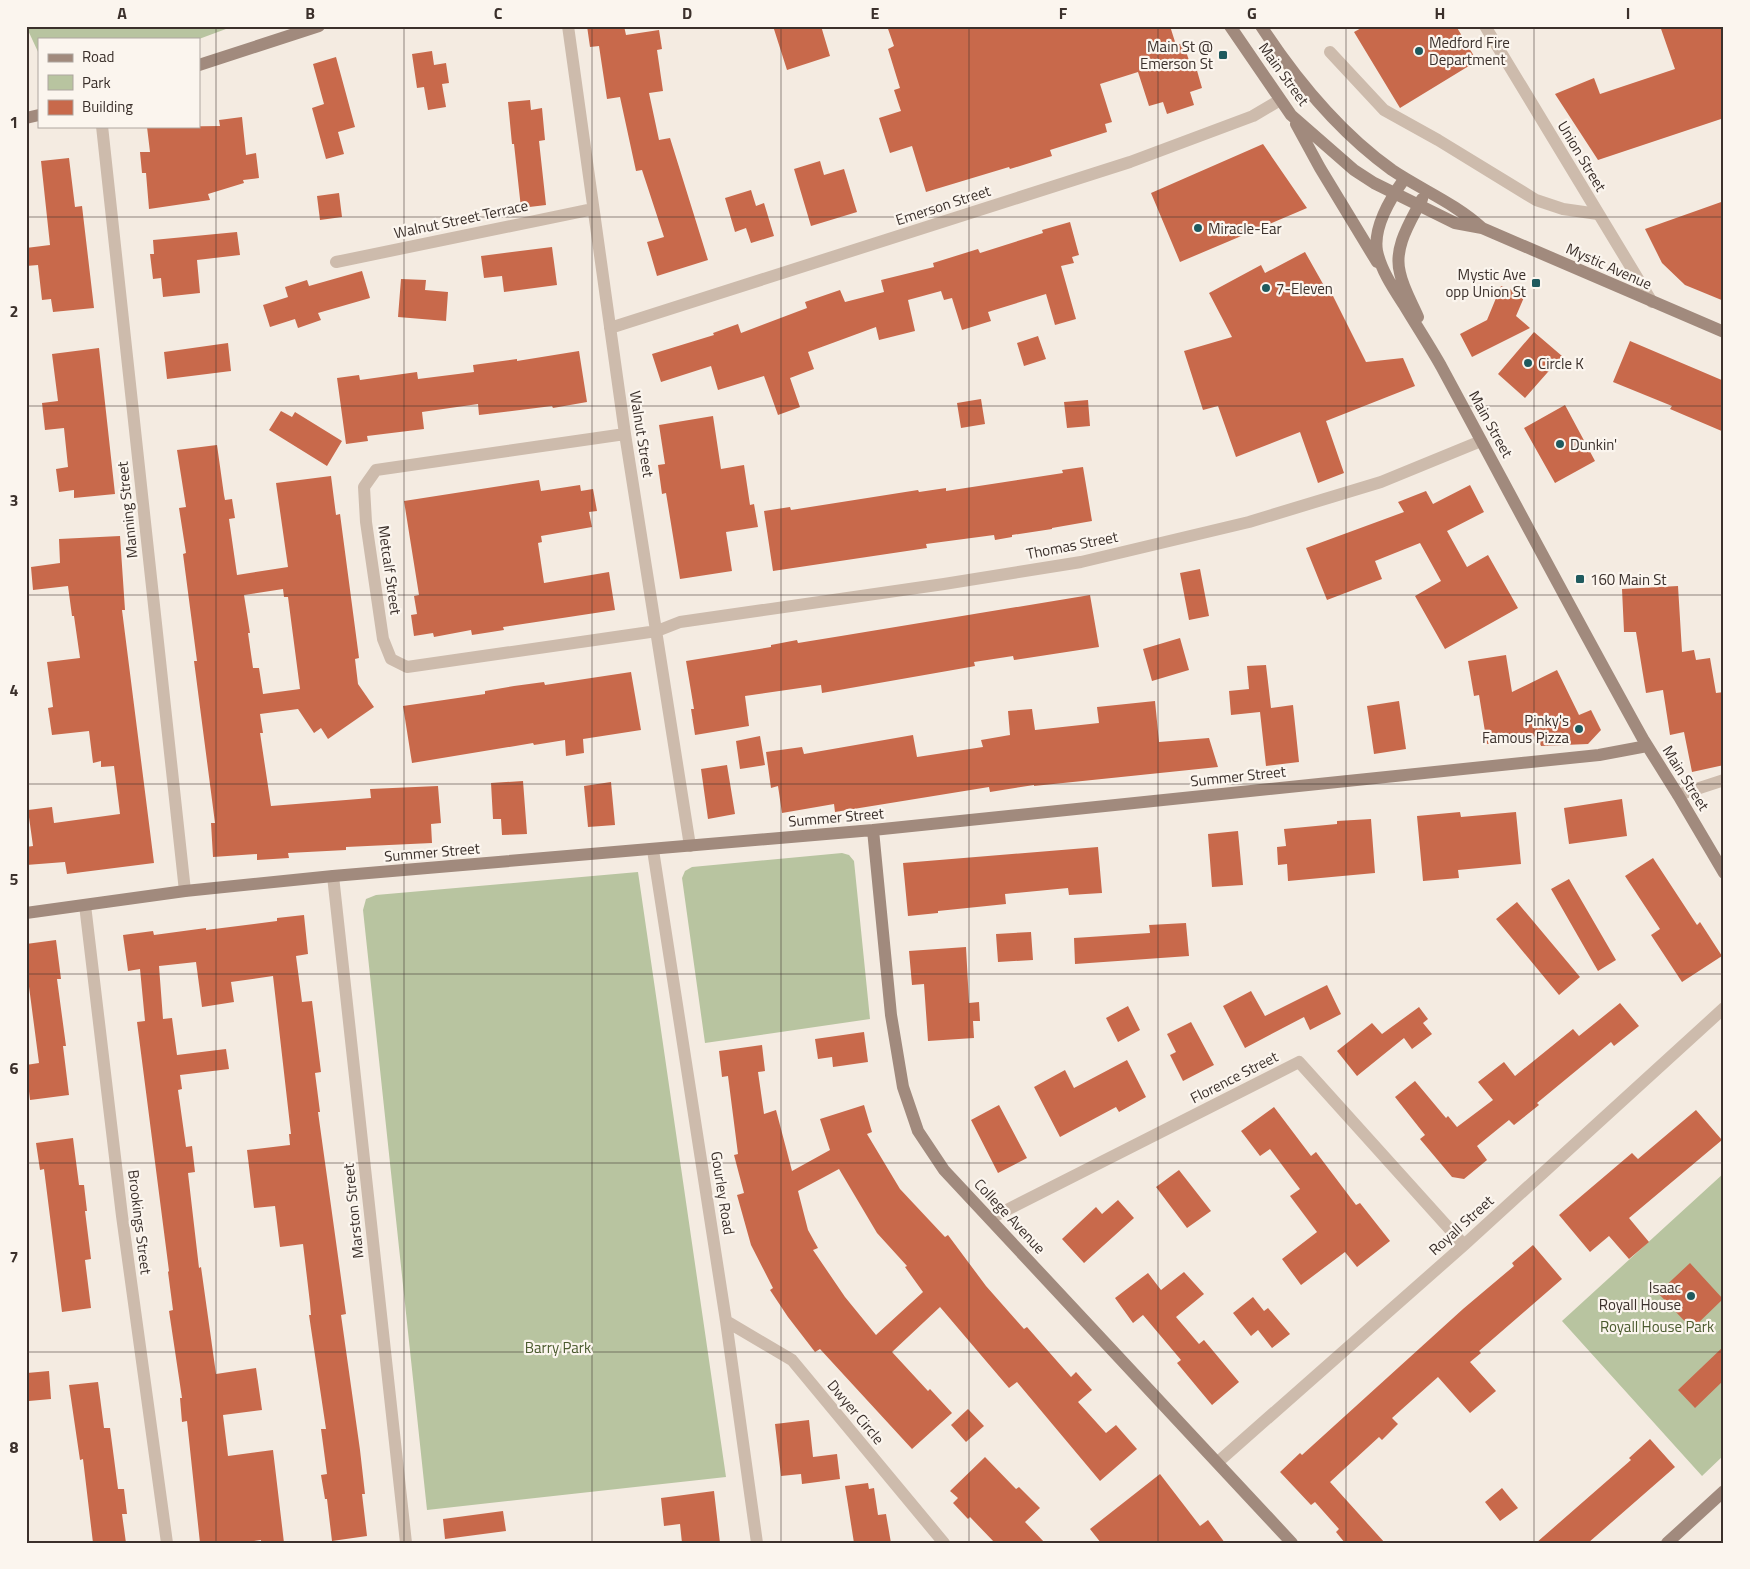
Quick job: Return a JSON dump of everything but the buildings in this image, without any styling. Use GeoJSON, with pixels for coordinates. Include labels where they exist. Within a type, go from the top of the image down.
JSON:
{"type":"FeatureCollection","features":[{"type":"Feature","properties":{"kind":"street"},"geometry":{"type":"LineString","coordinates":[[200,65],[319,26]]}},
{"type":"Feature","properties":{"kind":"street","name":"Walnut Street"},"geometry":{"type":"LineString","coordinates":[[568,26],[625,434],[690,846]]}},
{"type":"Feature","properties":{"kind":"street","name":"Main Street"},"geometry":{"type":"LineString","coordinates":[[1230,26],[1291,115],[1358,173],[1395,193],[1377,238],[1377,250],[1390,282],[1434,354],[1647,746],[1724,873]]}},
{"type":"Feature","properties":{"kind":"street","name":"Main Street"},"geometry":{"type":"LineString","coordinates":[[1261,26],[1282,58],[1319,104],[1370,153],[1427,191]]}},
{"type":"Feature","properties":{"kind":"street","name":"Union Street"},"geometry":{"type":"LineString","coordinates":[[1485,26],[1652,302]]}},
{"type":"Feature","properties":{"kind":"street"},"geometry":{"type":"LineString","coordinates":[[1330,52],[1384,110],[1438,140],[1536,200],[1563,209],[1598,214]]}},
{"type":"Feature","properties":{"kind":"street","name":"Emerson Street"},"geometry":{"type":"LineString","coordinates":[[610,328],[1130,162],[1253,116],[1280,100]]}},
{"type":"Feature","properties":{"kind":"street"},"geometry":{"type":"LineString","coordinates":[[26,118],[38,114]]}},
{"type":"Feature","properties":{"kind":"street"},"geometry":{"type":"LineString","coordinates":[[1291,115],[1320,168],[1390,282]]}},
{"type":"Feature","properties":{"kind":"street","name":"Manning Street"},"geometry":{"type":"LineString","coordinates":[[102,128],[185,891]]}},
{"type":"Feature","properties":{"kind":"street"},"geometry":{"type":"LineString","coordinates":[[1395,193],[1405,178]]}},
{"type":"Feature","properties":{"kind":"street"},"geometry":{"type":"LineString","coordinates":[[1427,191],[1402,240],[1398,261],[1402,280],[1434,354]]}},
{"type":"Feature","properties":{"kind":"street","name":"Mystic Avenue"},"geometry":{"type":"LineString","coordinates":[[1427,191],[1470,217],[1482,228]]}},
{"type":"Feature","properties":{"kind":"street","name":"Mystic Avenue"},"geometry":{"type":"LineString","coordinates":[[1395,193],[1455,223],[1482,228],[1724,332]]}},
{"type":"Feature","properties":{"kind":"street","name":"Walnut Street Terrace"},"geometry":{"type":"LineString","coordinates":[[336,262],[593,208]]}},
{"type":"Feature","properties":{"kind":"street","name":"Metcalf Street"},"geometry":{"type":"LineString","coordinates":[[625,434],[376,470],[364,486],[366,522],[384,639],[391,658],[407,667],[657,632]]}},
{"type":"Feature","properties":{"kind":"street","name":"Thomas Street"},"geometry":{"type":"LineString","coordinates":[[657,632],[680,622],[1081,562],[1248,522],[1286,511],[1381,482],[1481,440]]}},
{"type":"Feature","properties":{"kind":"street","name":"Summer Street"},"geometry":{"type":"LineString","coordinates":[[26,913],[185,891],[333,876],[873,830],[1599,756],[1647,746]]}},
{"type":"Feature","properties":{"kind":"street"},"geometry":{"type":"LineString","coordinates":[[1678,795],[1724,780]]}},
{"type":"Feature","properties":{"kind":"street","name":"College Avenue"},"geometry":{"type":"LineString","coordinates":[[873,830],[891,1015],[903,1087],[918,1131],[944,1170],[991,1218],[1292,1543]]}},
{"type":"Feature","properties":{"kind":"street","name":"Gourley Road"},"geometry":{"type":"LineString","coordinates":[[653,850],[726,1321],[756,1543]]}},
{"type":"Feature","properties":{"kind":"street","name":"Marston Street"},"geometry":{"type":"LineString","coordinates":[[333,876],[406,1543]]}},
{"type":"Feature","properties":{"kind":"street","name":"Brookings Street"},"geometry":{"type":"LineString","coordinates":[[85,905],[121,1206],[167,1543]]}},
{"type":"Feature","properties":{"kind":"street","name":"Royall Street"},"geometry":{"type":"LineString","coordinates":[[1218,1462],[1464,1245],[1724,1008]]}},
{"type":"Feature","properties":{"kind":"street","name":"Florence Street"},"geometry":{"type":"LineString","coordinates":[[991,1218],[1299,1062],[1464,1245]]}},
{"type":"Feature","properties":{"kind":"street","name":"Dwyer Circle"},"geometry":{"type":"LineString","coordinates":[[726,1321],[792,1360],[944,1543]]}},
{"type":"Feature","properties":{"kind":"street"},"geometry":{"type":"LineString","coordinates":[[1667,1543],[1724,1491]]}},
{"type":"Feature","properties":{"kind":"green space"},"geometry":{"type":"Polygon","coordinates":[[[26,26],[234,26],[200,39],[38,38],[38,52],[26,26]]]}},
{"type":"Feature","properties":{"kind":"green space"},"geometry":{"type":"Polygon","coordinates":[[[842,853],[849,855],[854,861],[870,1019],[705,1043],[682,878],[685,871],[692,867],[842,853]]]}},
{"type":"Feature","properties":{"kind":"green space","name":"Barry Park"},"geometry":{"type":"Polygon","coordinates":[[[638,872],[726,1477],[427,1510],[363,910],[366,899],[376,895],[638,872]]]}},
{"type":"Feature","properties":{"kind":"green space","name":"Royall House Park"},"geometry":{"type":"Polygon","coordinates":[[[1724,1173],[1724,1455],[1702,1476],[1562,1321],[1724,1173]]]}},
{"type":"Feature","properties":{"kind":"place","name":"Medford Fire Department"},"geometry":{"type":"Point","coordinates":[1419,51]}},
{"type":"Feature","properties":{"kind":"place","name":"Main St @ Emerson St"},"geometry":{"type":"Point","coordinates":[1223,55]}},
{"type":"Feature","properties":{"kind":"place","name":"Miracle-Ear"},"geometry":{"type":"Point","coordinates":[1198,228]}},
{"type":"Feature","properties":{"kind":"place","name":"Mystic Ave opp Union St"},"geometry":{"type":"Point","coordinates":[1536,283]}},
{"type":"Feature","properties":{"kind":"place","name":"7-Eleven"},"geometry":{"type":"Point","coordinates":[1266,288]}},
{"type":"Feature","properties":{"kind":"place","name":"Circle K"},"geometry":{"type":"Point","coordinates":[1528,363]}},
{"type":"Feature","properties":{"kind":"place","name":"Dunkin'"},"geometry":{"type":"Point","coordinates":[1560,444]}},
{"type":"Feature","properties":{"kind":"place","name":"160 Main St"},"geometry":{"type":"Point","coordinates":[1580,579]}},
{"type":"Feature","properties":{"kind":"place","name":"Pinky's Famous Pizza"},"geometry":{"type":"Point","coordinates":[1579,729]}},
{"type":"Feature","properties":{"kind":"place","name":"Isaac Royall House"},"geometry":{"type":"Point","coordinates":[1691,1296]}}]}
